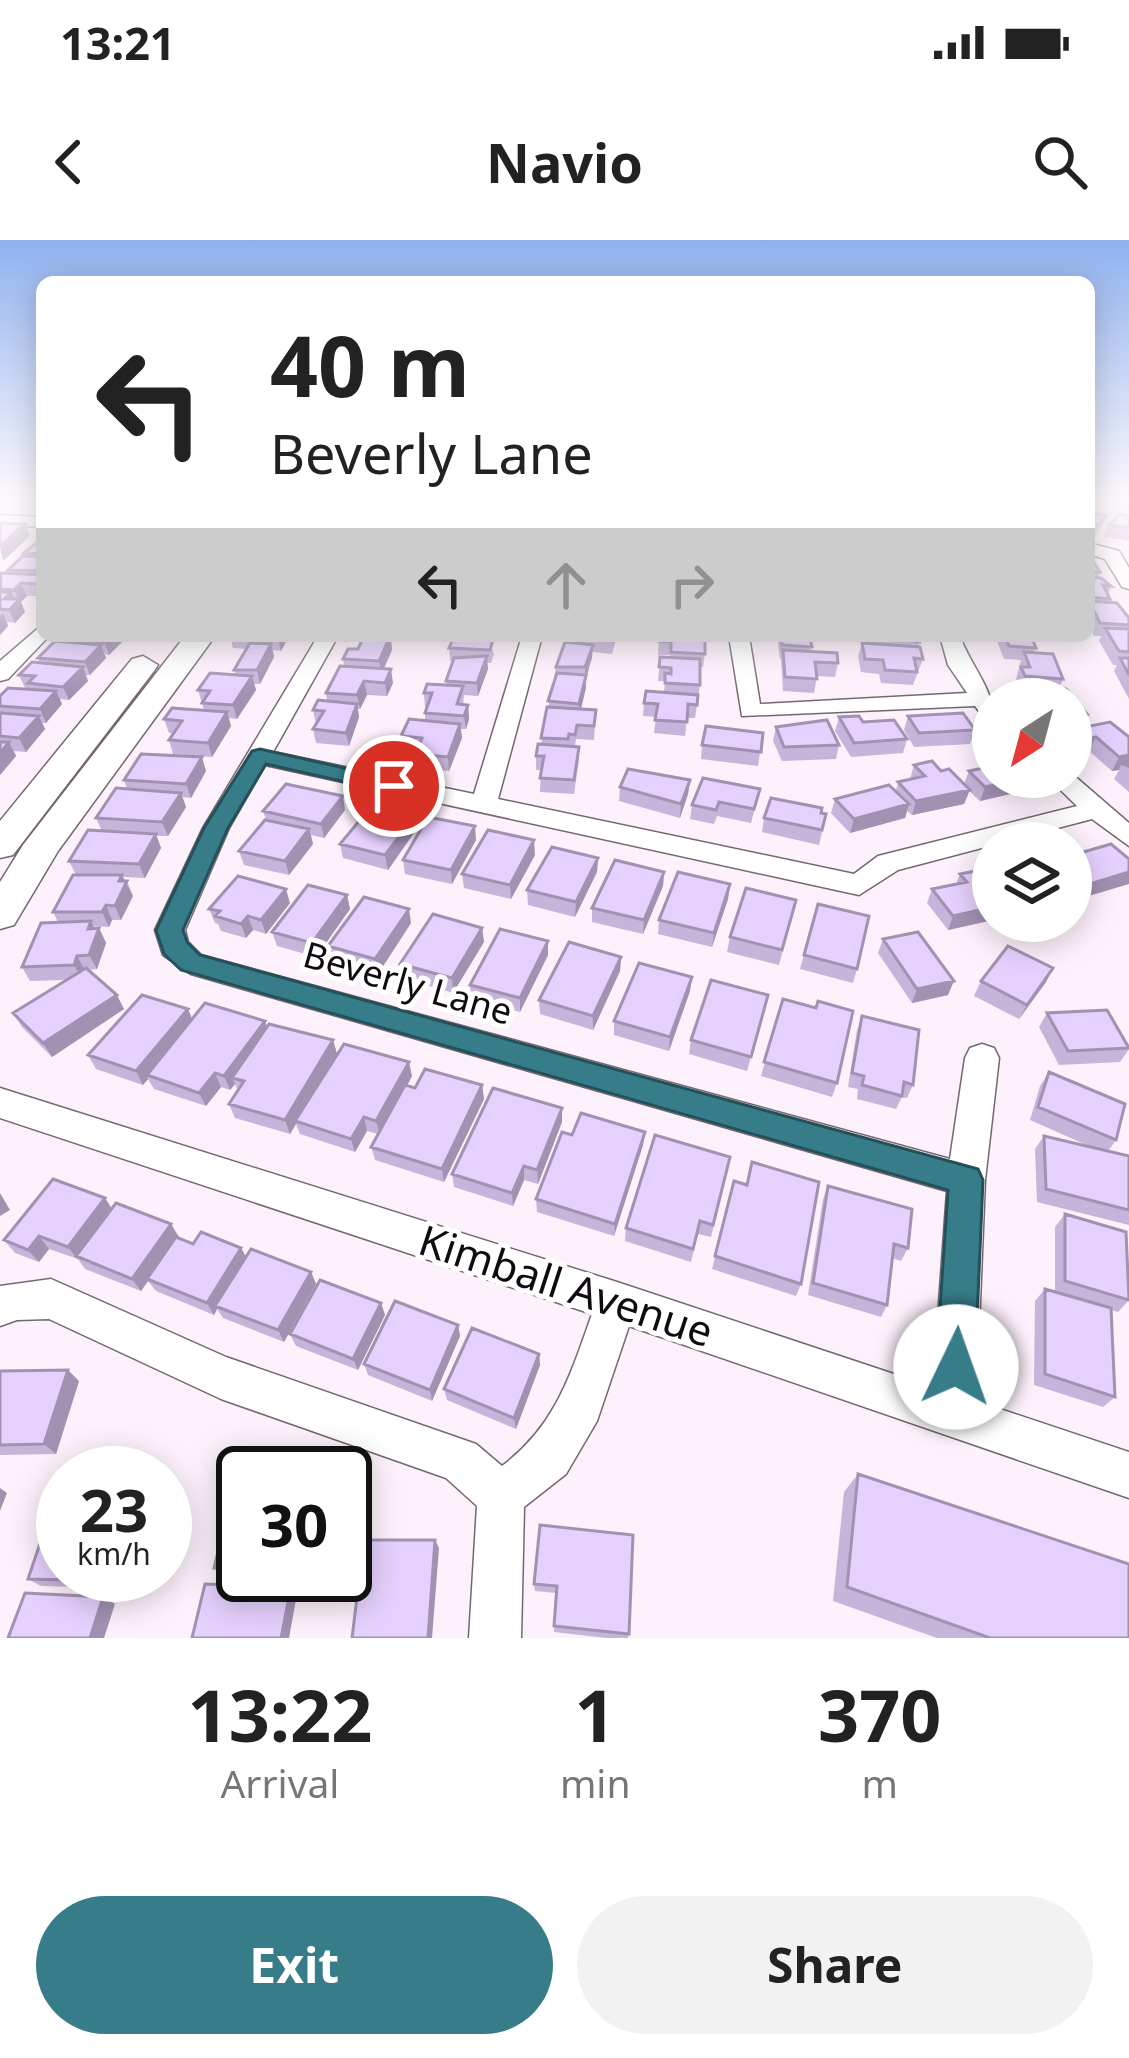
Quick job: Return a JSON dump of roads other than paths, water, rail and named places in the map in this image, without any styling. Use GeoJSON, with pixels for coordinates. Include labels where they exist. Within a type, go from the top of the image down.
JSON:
{"type":"FeatureCollection","features":[{"type":"Feature","properties":{"kind":"street"},"geometry":{"type":"LineString","coordinates":[[0,674],[36,637]]}},
{"type":"Feature","properties":{"kind":"street"},"geometry":{"type":"LineString","coordinates":[[0,846],[161,642]]}},
{"type":"Feature","properties":{"kind":"street"},"geometry":{"type":"LineString","coordinates":[[0,915],[42,845],[195,642]]}},
{"type":"Feature","properties":{"kind":"street","name":"Beverly Lane"},"geometry":{"type":"LineString","coordinates":[[325,642],[216,828],[170,930],[174,947],[191,962],[966,1180]]}},
{"type":"Feature","properties":{"kind":"street"},"geometry":{"type":"LineString","coordinates":[[483,806],[530,642]]}},
{"type":"Feature","properties":{"kind":"street"},"geometry":{"type":"LineString","coordinates":[[740,642],[750,711],[972,707]]}},
{"type":"Feature","properties":{"kind":"street"},"geometry":{"type":"LineString","coordinates":[[952,642],[972,685]]}},
{"type":"Feature","properties":{"kind":"street"},"geometry":{"type":"LineString","coordinates":[[260,756],[859,885],[888,862],[1097,809]]}},
{"type":"Feature","properties":{"kind":"street"},"geometry":{"type":"LineString","coordinates":[[1084,798],[1129,837]]}},
{"type":"Feature","properties":{"kind":"street"},"geometry":{"type":"LineString","coordinates":[[953,1414],[966,1180],[982,1058]]}},
{"type":"Feature","properties":{"kind":"street","name":"Kimball Avenue"},"geometry":{"type":"LineString","coordinates":[[0,1103],[617,1301],[1129,1475]]}},
{"type":"Feature","properties":{"kind":"street"},"geometry":{"type":"LineString","coordinates":[[0,1306],[17,1300],[51,1299],[221,1377],[460,1460],[501,1496]]}},
{"type":"Feature","properties":{"kind":"street"},"geometry":{"type":"LineString","coordinates":[[495,1638],[501,1496],[550,1458],[581,1405],[617,1301]]}}]}
